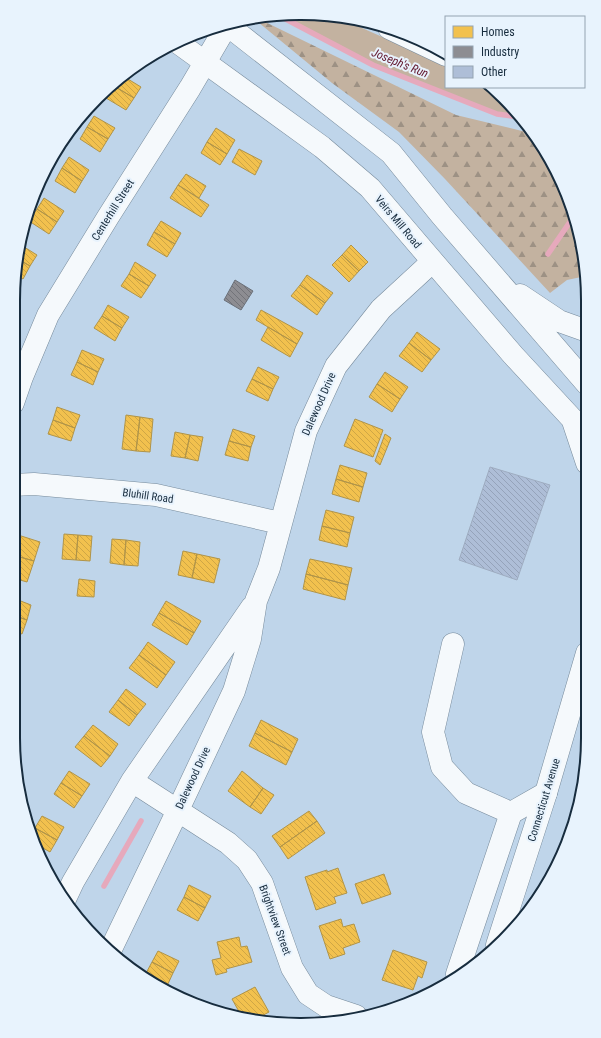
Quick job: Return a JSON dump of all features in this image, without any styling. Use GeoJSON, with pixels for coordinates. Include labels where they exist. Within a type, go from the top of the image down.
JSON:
{"type":"FeatureCollection","features":[{"type":"Feature","properties":{"kind":"street"},"geometry":{"type":"LineString","coordinates":[[232,29],[391,153],[442,216],[581,377]]}},
{"type":"Feature","properties":{"kind":"street","name":"Centerhill Street"},"geometry":{"type":"LineString","coordinates":[[20,384],[48,315],[190,88],[222,32]]}},
{"type":"Feature","properties":{"kind":"street","name":"Veirs Mill Road"},"geometry":{"type":"LineString","coordinates":[[182,46],[322,147],[370,188],[513,355],[581,429]]}},
{"type":"Feature","properties":{"kind":"street","name":"Dalewood Drive"},"geometry":{"type":"LineString","coordinates":[[112,945],[234,691],[250,639],[256,601],[269,568],[306,431],[336,366],[382,309],[432,262]]}},
{"type":"Feature","properties":{"kind":"street"},"geometry":{"type":"LineString","coordinates":[[497,280],[559,321],[581,329]]}},
{"type":"Feature","properties":{"kind":"street"},"geometry":{"type":"LineString","coordinates":[[572,420],[581,446]]}},
{"type":"Feature","properties":{"kind":"street","name":"Bluhill Road"},"geometry":{"type":"LineString","coordinates":[[20,485],[34,484],[156,496],[280,523]]}},
{"type":"Feature","properties":{"kind":"street","name":"Dalewood Drive"},"geometry":{"type":"LineString","coordinates":[[68,894],[132,781],[256,601]]}},
{"type":"Feature","properties":{"kind":"street"},"geometry":{"type":"LineString","coordinates":[[453,644],[433,732],[442,767],[466,793],[511,813]]}},
{"type":"Feature","properties":{"kind":"street","name":"Connecticut Avenue"},"geometry":{"type":"LineString","coordinates":[[500,934],[546,793],[581,673]]}},
{"type":"Feature","properties":{"kind":"street","name":"Brightview Street"},"geometry":{"type":"LineString","coordinates":[[132,781],[228,843],[247,860],[262,883],[292,968],[308,994],[326,1006],[350,1014]]}},
{"type":"Feature","properties":{"kind":"street"},"geometry":{"type":"LineString","coordinates":[[459,969],[511,813],[546,793]]}},
{"type":"Feature","properties":{"kind":"green space"},"geometry":{"type":"Polygon","coordinates":[[[289,21],[337,22],[355,25],[445,65],[445,88],[483,88],[499,102],[511,116],[497,114],[373,65],[289,21]]]}},
{"type":"Feature","properties":{"kind":"green space"},"geometry":{"type":"Polygon","coordinates":[[[265,22],[456,115],[524,131],[543,160],[560,193],[576,246],[580,277],[567,280],[550,293],[445,179],[399,132],[332,83],[259,23],[265,22]]]}},
{"type":"Feature","properties":{"kind":"building: Homes"},"geometry":{"type":"Polygon","coordinates":[[[128,79],[141,87],[134,98],[118,88],[128,79]]]}},
{"type":"Feature","properties":{"kind":"building: Homes"},"geometry":{"type":"Polygon","coordinates":[[[118,88],[134,98],[126,110],[106,98],[118,88]]]}},
{"type":"Feature","properties":{"kind":"building: Homes"},"geometry":{"type":"Polygon","coordinates":[[[94,116],[115,128],[108,139],[87,127],[94,116]]]}},
{"type":"Feature","properties":{"kind":"building: Homes"},"geometry":{"type":"Polygon","coordinates":[[[87,127],[108,139],[100,152],[80,139],[87,127]]]}},
{"type":"Feature","properties":{"kind":"building: Homes"},"geometry":{"type":"Polygon","coordinates":[[[216,128],[235,140],[227,154],[207,142],[216,128]]]}},
{"type":"Feature","properties":{"kind":"building: Homes"},"geometry":{"type":"Polygon","coordinates":[[[207,142],[227,154],[220,165],[201,153],[207,142]]]}},
{"type":"Feature","properties":{"kind":"building: Homes"},"geometry":{"type":"Polygon","coordinates":[[[239,149],[262,161],[255,175],[232,162],[239,149]]]}},
{"type":"Feature","properties":{"kind":"building: Homes"},"geometry":{"type":"Polygon","coordinates":[[[69,157],[89,170],[82,181],[62,168],[69,157]]]}},
{"type":"Feature","properties":{"kind":"building: Homes"},"geometry":{"type":"Polygon","coordinates":[[[62,168],[82,181],[75,193],[55,181],[62,168]]]}},
{"type":"Feature","properties":{"kind":"building: Homes"},"geometry":{"type":"Polygon","coordinates":[[[186,174],[206,186],[199,198],[178,185],[186,174]]]}},
{"type":"Feature","properties":{"kind":"building: Homes"},"geometry":{"type":"Polygon","coordinates":[[[178,185],[209,205],[201,217],[170,198],[178,185]]]}},
{"type":"Feature","properties":{"kind":"building: Homes"},"geometry":{"type":"Polygon","coordinates":[[[44,198],[64,211],[57,222],[37,209],[44,198]]]}},
{"type":"Feature","properties":{"kind":"building: Homes"},"geometry":{"type":"Polygon","coordinates":[[[37,209],[57,222],[49,234],[31,223],[37,209]]]}},
{"type":"Feature","properties":{"kind":"building: Homes"},"geometry":{"type":"Polygon","coordinates":[[[161,221],[181,233],[175,244],[154,232],[161,221]]]}},
{"type":"Feature","properties":{"kind":"building: Homes"},"geometry":{"type":"Polygon","coordinates":[[[154,232],[175,244],[167,257],[147,245],[154,232]]]}},
{"type":"Feature","properties":{"kind":"building: Homes"},"geometry":{"type":"Polygon","coordinates":[[[351,245],[368,262],[359,271],[342,255],[351,245]]]}},
{"type":"Feature","properties":{"kind":"building: Homes"},"geometry":{"type":"Polygon","coordinates":[[[25,247],[37,255],[30,266],[22,262],[25,247]]]}},
{"type":"Feature","properties":{"kind":"building: Homes"},"geometry":{"type":"Polygon","coordinates":[[[342,255],[359,271],[349,282],[332,265],[342,255]]]}},
{"type":"Feature","properties":{"kind":"building: Homes"},"geometry":{"type":"Polygon","coordinates":[[[22,262],[30,266],[23,279],[21,278],[22,262]]]}},
{"type":"Feature","properties":{"kind":"building: Homes"},"geometry":{"type":"Polygon","coordinates":[[[135,262],[156,275],[149,286],[129,274],[135,262]]]}},
{"type":"Feature","properties":{"kind":"building: Homes"},"geometry":{"type":"Polygon","coordinates":[[[129,274],[149,286],[141,298],[121,286],[129,274]]]}},
{"type":"Feature","properties":{"kind":"building: Homes"},"geometry":{"type":"Polygon","coordinates":[[[307,275],[333,293],[325,303],[300,285],[307,275]]]}},
{"type":"Feature","properties":{"kind":"building: Homes"},"geometry":{"type":"Polygon","coordinates":[[[300,285],[325,303],[317,315],[291,296],[300,285]]]}},
{"type":"Feature","properties":{"kind":"building: Homes"},"geometry":{"type":"Polygon","coordinates":[[[108,305],[129,317],[122,328],[102,316],[108,305]]]}},
{"type":"Feature","properties":{"kind":"building: Homes"},"geometry":{"type":"Polygon","coordinates":[[[261,310],[303,333],[297,344],[256,320],[261,310]]]}},
{"type":"Feature","properties":{"kind":"building: Homes"},"geometry":{"type":"Polygon","coordinates":[[[102,316],[122,328],[115,341],[94,328],[102,316]]]}},
{"type":"Feature","properties":{"kind":"building: Homes"},"geometry":{"type":"Polygon","coordinates":[[[268,327],[297,344],[290,357],[261,340],[268,327]]]}},
{"type":"Feature","properties":{"kind":"building: Homes"},"geometry":{"type":"Polygon","coordinates":[[[417,332],[440,349],[431,360],[409,343],[417,332]]]}},
{"type":"Feature","properties":{"kind":"building: Homes"},"geometry":{"type":"Polygon","coordinates":[[[409,343],[431,360],[422,372],[399,356],[409,343]]]}},
{"type":"Feature","properties":{"kind":"building: Homes"},"geometry":{"type":"Polygon","coordinates":[[[82,350],[104,359],[98,372],[77,362],[82,350]]]}},
{"type":"Feature","properties":{"kind":"building: Homes"},"geometry":{"type":"Polygon","coordinates":[[[77,362],[98,372],[93,385],[71,375],[77,362]]]}},
{"type":"Feature","properties":{"kind":"building: Homes"},"geometry":{"type":"Polygon","coordinates":[[[258,367],[279,377],[273,389],[252,379],[258,367]]]}},
{"type":"Feature","properties":{"kind":"building: Homes"},"geometry":{"type":"Polygon","coordinates":[[[385,372],[408,387],[400,399],[377,384],[385,372]]]}},
{"type":"Feature","properties":{"kind":"building: Homes"},"geometry":{"type":"Polygon","coordinates":[[[252,379],[273,389],[268,401],[246,391],[252,379]]]}},
{"type":"Feature","properties":{"kind":"building: Homes"},"geometry":{"type":"Polygon","coordinates":[[[377,384],[400,399],[392,412],[369,397],[377,384]]]}},
{"type":"Feature","properties":{"kind":"building: Homes"},"geometry":{"type":"Polygon","coordinates":[[[57,407],[80,415],[75,428],[53,420],[57,407]]]}},
{"type":"Feature","properties":{"kind":"building: Homes"},"geometry":{"type":"Polygon","coordinates":[[[126,415],[140,417],[136,451],[122,449],[126,415]]]}},
{"type":"Feature","properties":{"kind":"building: Homes"},"geometry":{"type":"Polygon","coordinates":[[[140,417],[153,419],[150,452],[136,451],[140,417]]]}},
{"type":"Feature","properties":{"kind":"building: Homes"},"geometry":{"type":"Polygon","coordinates":[[[355,419],[383,430],[373,457],[344,446],[355,419]]]}},
{"type":"Feature","properties":{"kind":"building: Homes"},"geometry":{"type":"Polygon","coordinates":[[[53,420],[75,428],[71,441],[48,434],[53,420]]]}},
{"type":"Feature","properties":{"kind":"building: Homes"},"geometry":{"type":"Polygon","coordinates":[[[233,429],[255,436],[251,447],[229,441],[233,429]]]}},
{"type":"Feature","properties":{"kind":"building: Homes"},"geometry":{"type":"Polygon","coordinates":[[[175,432],[190,435],[185,458],[171,456],[175,432]]]}},
{"type":"Feature","properties":{"kind":"building: Homes"},"geometry":{"type":"Polygon","coordinates":[[[385,434],[391,438],[380,465],[375,461],[385,434]]]}},
{"type":"Feature","properties":{"kind":"building: Homes"},"geometry":{"type":"Polygon","coordinates":[[[190,435],[203,437],[198,461],[185,458],[190,435]]]}},
{"type":"Feature","properties":{"kind":"building: Homes"},"geometry":{"type":"Polygon","coordinates":[[[229,441],[251,447],[248,461],[225,455],[229,441]]]}},
{"type":"Feature","properties":{"kind":"building: Homes"},"geometry":{"type":"Polygon","coordinates":[[[340,465],[367,473],[363,487],[336,479],[340,465]]]}},
{"type":"Feature","properties":{"kind":"building: Homes"},"geometry":{"type":"Polygon","coordinates":[[[336,479],[363,487],[359,502],[332,494],[336,479]]]}},
{"type":"Feature","properties":{"kind":"building: Homes"},"geometry":{"type":"Polygon","coordinates":[[[326,510],[354,517],[350,533],[322,526],[326,510]]]}},
{"type":"Feature","properties":{"kind":"building: Homes"},"geometry":{"type":"Polygon","coordinates":[[[322,526],[350,533],[347,547],[319,540],[322,526]]]}},
{"type":"Feature","properties":{"kind":"building: Homes"},"geometry":{"type":"Polygon","coordinates":[[[64,534],[78,535],[76,560],[62,559],[64,534]]]}},
{"type":"Feature","properties":{"kind":"building: Homes"},"geometry":{"type":"Polygon","coordinates":[[[78,535],[92,536],[90,561],[76,560],[78,535]]]}},
{"type":"Feature","properties":{"kind":"building: Homes"},"geometry":{"type":"Polygon","coordinates":[[[20,536],[40,542],[34,561],[20,557],[20,536]]]}},
{"type":"Feature","properties":{"kind":"building: Homes"},"geometry":{"type":"Polygon","coordinates":[[[112,539],[126,540],[124,565],[110,563],[112,539]]]}},
{"type":"Feature","properties":{"kind":"building: Homes"},"geometry":{"type":"Polygon","coordinates":[[[126,540],[140,542],[138,566],[124,565],[126,540]]]}},
{"type":"Feature","properties":{"kind":"building: Homes"},"geometry":{"type":"Polygon","coordinates":[[[183,551],[197,554],[192,578],[178,575],[183,551]]]}},
{"type":"Feature","properties":{"kind":"building: Homes"},"geometry":{"type":"Polygon","coordinates":[[[197,554],[220,559],[214,583],[192,578],[197,554]]]}},
{"type":"Feature","properties":{"kind":"building: Homes"},"geometry":{"type":"Polygon","coordinates":[[[20,557],[34,561],[27,582],[20,580],[20,557]]]}},
{"type":"Feature","properties":{"kind":"building: Homes"},"geometry":{"type":"Polygon","coordinates":[[[310,559],[352,568],[348,585],[306,574],[310,559]]]}},
{"type":"Feature","properties":{"kind":"building: Homes"},"geometry":{"type":"Polygon","coordinates":[[[306,574],[348,585],[345,600],[303,589],[306,574]]]}},
{"type":"Feature","properties":{"kind":"building: Homes"},"geometry":{"type":"Polygon","coordinates":[[[79,579],[95,581],[94,597],[77,596],[79,579]]]}},
{"type":"Feature","properties":{"kind":"building: Homes"},"geometry":{"type":"Polygon","coordinates":[[[20,601],[31,605],[27,620],[20,618],[20,601]]]}},
{"type":"Feature","properties":{"kind":"building: Homes"},"geometry":{"type":"Polygon","coordinates":[[[166,601],[201,621],[194,633],[159,613],[166,601]]]}},
{"type":"Feature","properties":{"kind":"building: Homes"},"geometry":{"type":"Polygon","coordinates":[[[159,613],[194,633],[187,645],[152,625],[159,613]]]}},
{"type":"Feature","properties":{"kind":"building: Homes"},"geometry":{"type":"Polygon","coordinates":[[[20,618],[27,620],[22,634],[20,633],[20,618]]]}},
{"type":"Feature","properties":{"kind":"building: Homes"},"geometry":{"type":"Polygon","coordinates":[[[148,642],[175,662],[166,675],[139,655],[148,642]]]}},
{"type":"Feature","properties":{"kind":"building: Homes"},"geometry":{"type":"Polygon","coordinates":[[[139,655],[166,675],[157,688],[129,668],[139,655]]]}},
{"type":"Feature","properties":{"kind":"building: Homes"},"geometry":{"type":"Polygon","coordinates":[[[126,689],[146,704],[137,715],[118,700],[126,689]]]}},
{"type":"Feature","properties":{"kind":"building: Homes"},"geometry":{"type":"Polygon","coordinates":[[[118,700],[137,715],[129,726],[109,712],[118,700]]]}},
{"type":"Feature","properties":{"kind":"building: Homes"},"geometry":{"type":"Polygon","coordinates":[[[261,720],[298,739],[292,752],[255,733],[261,720]]]}},
{"type":"Feature","properties":{"kind":"building: Homes"},"geometry":{"type":"Polygon","coordinates":[[[93,725],[118,744],[110,756],[84,736],[93,725]]]}},
{"type":"Feature","properties":{"kind":"building: Homes"},"geometry":{"type":"Polygon","coordinates":[[[255,733],[292,752],[286,765],[249,746],[255,733]]]}},
{"type":"Feature","properties":{"kind":"building: Homes"},"geometry":{"type":"Polygon","coordinates":[[[84,736],[110,756],[101,767],[75,747],[84,736]]]}},
{"type":"Feature","properties":{"kind":"building: Homes"},"geometry":{"type":"Polygon","coordinates":[[[69,771],[90,784],[82,796],[61,783],[69,771]]]}},
{"type":"Feature","properties":{"kind":"building: Homes"},"geometry":{"type":"Polygon","coordinates":[[[242,771],[263,788],[250,807],[228,791],[242,771]]]}},
{"type":"Feature","properties":{"kind":"building: Homes"},"geometry":{"type":"Polygon","coordinates":[[[61,783],[82,796],[74,808],[54,794],[61,783]]]}},
{"type":"Feature","properties":{"kind":"building: Homes"},"geometry":{"type":"Polygon","coordinates":[[[263,788],[274,795],[261,814],[250,807],[263,788]]]}},
{"type":"Feature","properties":{"kind":"building: Homes"},"geometry":{"type":"Polygon","coordinates":[[[309,811],[317,821],[280,847],[272,836],[309,811]]]}},
{"type":"Feature","properties":{"kind":"building: Homes"},"geometry":{"type":"Polygon","coordinates":[[[42,816],[64,827],[57,840],[35,828],[42,816]]]}},
{"type":"Feature","properties":{"kind":"building: Homes"},"geometry":{"type":"Polygon","coordinates":[[[317,821],[325,833],[288,859],[280,847],[317,821]]]}},
{"type":"Feature","properties":{"kind":"building: Homes"},"geometry":{"type":"Polygon","coordinates":[[[35,828],[57,840],[50,852],[42,848],[35,828]]]}},
{"type":"Feature","properties":{"kind":"building: Homes"},"geometry":{"type":"Polygon","coordinates":[[[338,868],[347,893],[334,897],[336,903],[316,910],[305,877],[338,868]]]}},
{"type":"Feature","properties":{"kind":"building: Homes"},"geometry":{"type":"Polygon","coordinates":[[[384,874],[391,894],[362,904],[355,884],[384,874]]]}},
{"type":"Feature","properties":{"kind":"building: Homes"},"geometry":{"type":"Polygon","coordinates":[[[189,885],[211,896],[205,908],[184,897],[189,885]]]}},
{"type":"Feature","properties":{"kind":"building: Homes"},"geometry":{"type":"Polygon","coordinates":[[[184,897],[205,908],[198,921],[177,910],[184,897]]]}},
{"type":"Feature","properties":{"kind":"building: Homes"},"geometry":{"type":"Polygon","coordinates":[[[341,919],[343,927],[354,924],[360,942],[343,948],[345,954],[330,959],[319,926],[341,919]]]}},
{"type":"Feature","properties":{"kind":"building: Homes"},"geometry":{"type":"Polygon","coordinates":[[[239,937],[241,947],[247,946],[252,962],[226,969],[227,972],[216,975],[212,960],[221,958],[217,942],[239,937]]]}},
{"type":"Feature","properties":{"kind":"building: Homes"},"geometry":{"type":"Polygon","coordinates":[[[393,950],[427,962],[422,978],[418,976],[413,990],[382,980],[393,950]]]}},
{"type":"Feature","properties":{"kind":"building: Homes"},"geometry":{"type":"Polygon","coordinates":[[[158,951],[179,961],[173,973],[152,962],[158,951]]]}},
{"type":"Feature","properties":{"kind":"building: Homes"},"geometry":{"type":"Polygon","coordinates":[[[152,962],[173,973],[168,984],[147,972],[152,962]]]}},
{"type":"Feature","properties":{"kind":"building: Homes"},"geometry":{"type":"Polygon","coordinates":[[[255,987],[269,1012],[262,1016],[239,1011],[232,999],[255,987]]]}},
{"type":"Feature","properties":{"kind":"building: Industry"},"geometry":{"type":"Polygon","coordinates":[[[235,280],[253,291],[241,310],[224,300],[235,280]]]}},
{"type":"Feature","properties":{"kind":"building: Other"},"geometry":{"type":"Polygon","coordinates":[[[490,467],[550,485],[517,580],[459,560],[490,467]]]}},
{"type":"Feature","properties":{"kind":"waterway","name":"Joseph's Run"},"geometry":{"type":"LineString","coordinates":[[289,21],[373,65],[497,114],[511,116]]}},
{"type":"Feature","properties":{"kind":"waterway"},"geometry":{"type":"LineString","coordinates":[[548,254],[569,223]]}},
{"type":"Feature","properties":{"kind":"waterway"},"geometry":{"type":"LineString","coordinates":[[104,886],[141,821]]}}]}
